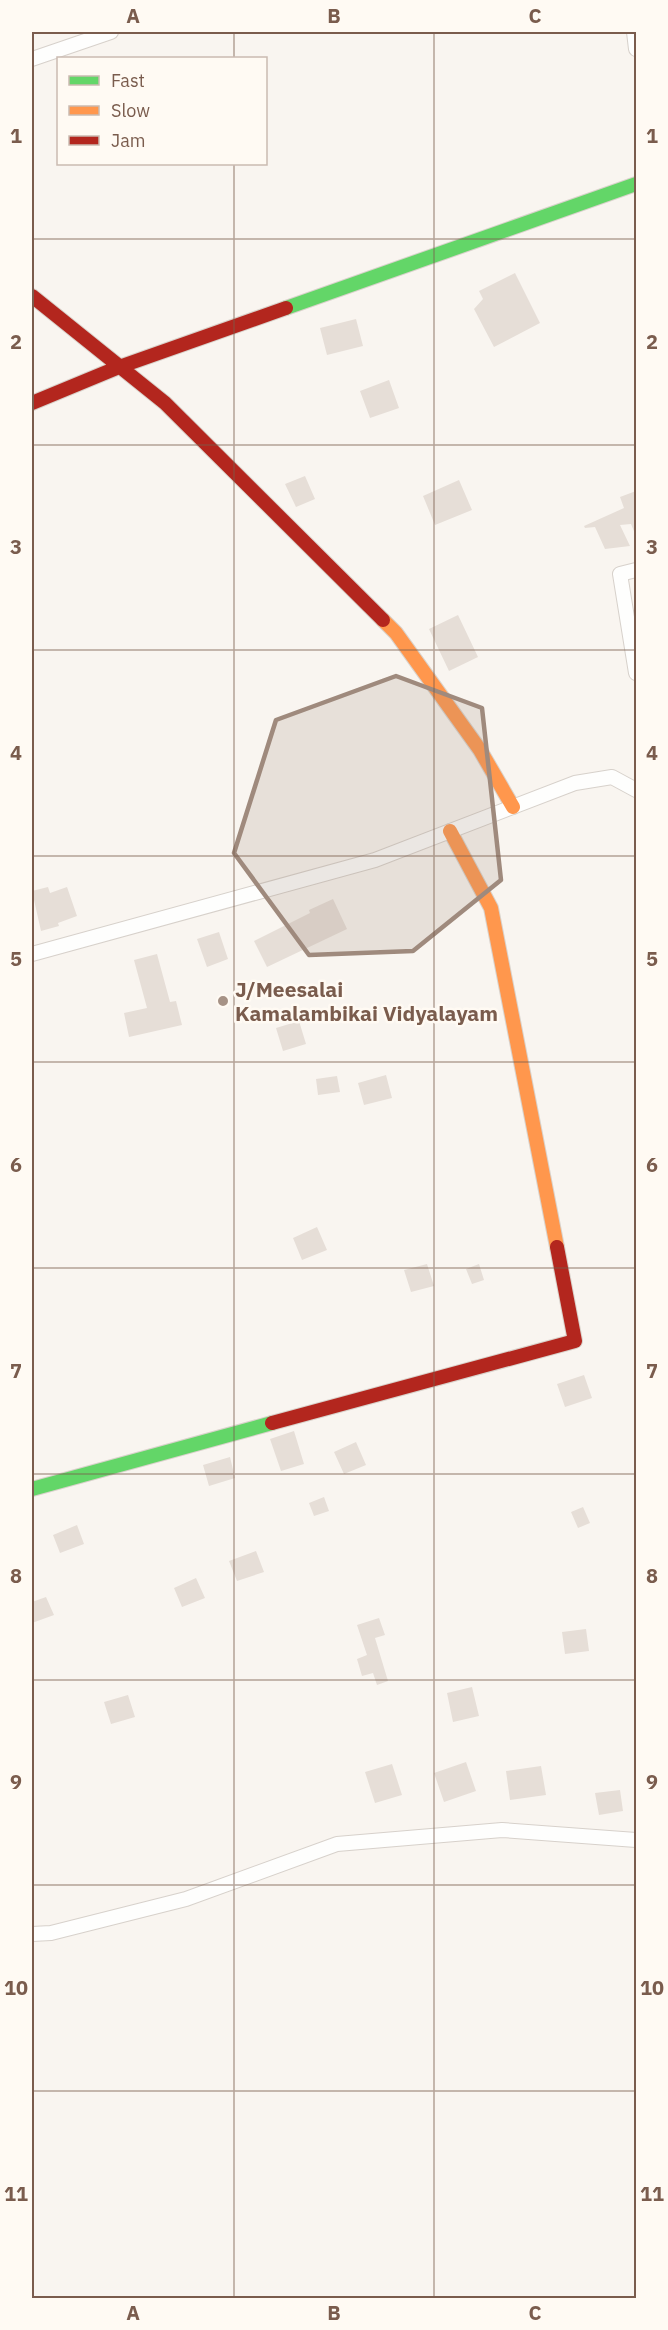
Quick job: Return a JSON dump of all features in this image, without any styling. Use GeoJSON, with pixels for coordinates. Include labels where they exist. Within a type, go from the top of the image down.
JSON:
{"type":"FeatureCollection","features":[{"type":"Feature","properties":{"kind":"street"},"geometry":{"type":"LineString","coordinates":[[32,59],[111,32]]}},
{"type":"Feature","properties":{"kind":"street"},"geometry":{"type":"LineString","coordinates":[[634,32],[636,48]]}},
{"type":"Feature","properties":{"kind":"street"},"geometry":{"type":"LineString","coordinates":[[32,403],[119,367],[636,184]]}},
{"type":"Feature","properties":{"kind":"street"},"geometry":{"type":"LineString","coordinates":[[32,296],[165,403],[396,633],[480,750],[513,807]]}},
{"type":"Feature","properties":{"kind":"street"},"geometry":{"type":"LineString","coordinates":[[636,570],[620,574],[636,673]]}},
{"type":"Feature","properties":{"kind":"street"},"geometry":{"type":"LineString","coordinates":[[32,954],[375,861],[575,783],[612,777],[636,790]]}},
{"type":"Feature","properties":{"kind":"street"},"geometry":{"type":"LineString","coordinates":[[32,1489],[575,1341],[491,908],[450,831]]}},
{"type":"Feature","properties":{"kind":"street"},"geometry":{"type":"LineString","coordinates":[[32,1934],[51,1933],[186,1899],[337,1844],[502,1830],[636,1840]]}},
{"type":"Feature","properties":{"kind":"highlighted area"},"geometry":{"type":"Polygon","coordinates":[[[396,676],[482,708],[501,880],[413,951],[309,955],[234,853],[276,720],[396,676]]]}},
{"type":"Feature","properties":{"kind":"building"},"geometry":{"type":"Polygon","coordinates":[[[515,273],[540,323],[494,347],[474,309],[483,299],[479,291],[515,273]]]}},
{"type":"Feature","properties":{"kind":"building"},"geometry":{"type":"Polygon","coordinates":[[[356,319],[363,346],[327,355],[320,328],[356,319]]]}},
{"type":"Feature","properties":{"kind":"building"},"geometry":{"type":"Polygon","coordinates":[[[389,380],[399,408],[370,418],[360,391],[389,380]]]}},
{"type":"Feature","properties":{"kind":"building"},"geometry":{"type":"Polygon","coordinates":[[[305,476],[315,499],[296,507],[285,484],[305,476]]]}},
{"type":"Feature","properties":{"kind":"building"},"geometry":{"type":"Polygon","coordinates":[[[459,480],[472,510],[435,525],[423,496],[459,480]]]}},
{"type":"Feature","properties":{"kind":"building"},"geometry":{"type":"Polygon","coordinates":[[[636,491],[636,536],[631,524],[620,525],[630,546],[605,549],[595,527],[585,528],[584,526],[624,508],[620,497],[636,491]]]}},
{"type":"Feature","properties":{"kind":"building"},"geometry":{"type":"Polygon","coordinates":[[[458,615],[478,657],[449,671],[429,629],[458,615]]]}},
{"type":"Feature","properties":{"kind":"building"},"geometry":{"type":"Polygon","coordinates":[[[48,887],[50,893],[67,887],[77,916],[58,923],[59,926],[41,931],[32,891],[48,887]]]}},
{"type":"Feature","properties":{"kind":"building"},"geometry":{"type":"Polygon","coordinates":[[[333,899],[347,929],[267,967],[254,941],[333,899]]]}},
{"type":"Feature","properties":{"kind":"building"},"geometry":{"type":"Polygon","coordinates":[[[219,932],[228,959],[207,967],[197,939],[219,932]]]}},
{"type":"Feature","properties":{"kind":"building"},"geometry":{"type":"Polygon","coordinates":[[[157,954],[170,1002],[176,1001],[182,1025],[129,1037],[124,1013],[147,1008],[134,960],[157,954]]]}},
{"type":"Feature","properties":{"kind":"building"},"geometry":{"type":"Polygon","coordinates":[[[299,1021],[306,1044],[283,1051],[276,1028],[299,1021]]]}},
{"type":"Feature","properties":{"kind":"building"},"geometry":{"type":"Polygon","coordinates":[[[386,1075],[392,1098],[364,1105],[358,1083],[386,1075]]]}},
{"type":"Feature","properties":{"kind":"building"},"geometry":{"type":"Polygon","coordinates":[[[337,1076],[340,1092],[318,1095],[316,1079],[337,1076]]]}},
{"type":"Feature","properties":{"kind":"building"},"geometry":{"type":"Polygon","coordinates":[[[317,1227],[327,1250],[302,1260],[293,1238],[317,1227]]]}},
{"type":"Feature","properties":{"kind":"building"},"geometry":{"type":"Polygon","coordinates":[[[427,1264],[434,1286],[411,1292],[404,1270],[427,1264]]]}},
{"type":"Feature","properties":{"kind":"building"},"geometry":{"type":"Polygon","coordinates":[[[479,1264],[484,1280],[472,1284],[466,1269],[479,1264]]]}},
{"type":"Feature","properties":{"kind":"building"},"geometry":{"type":"Polygon","coordinates":[[[584,1375],[592,1398],[565,1407],[557,1384],[584,1375]]]}},
{"type":"Feature","properties":{"kind":"building"},"geometry":{"type":"Polygon","coordinates":[[[294,1431],[304,1464],[281,1471],[270,1439],[294,1431]]]}},
{"type":"Feature","properties":{"kind":"building"},"geometry":{"type":"Polygon","coordinates":[[[356,1442],[366,1465],[344,1474],[334,1452],[356,1442]]]}},
{"type":"Feature","properties":{"kind":"building"},"geometry":{"type":"Polygon","coordinates":[[[230,1457],[235,1478],[209,1486],[203,1465],[230,1457]]]}},
{"type":"Feature","properties":{"kind":"building"},"geometry":{"type":"Polygon","coordinates":[[[324,1497],[329,1511],[314,1516],[309,1503],[324,1497]]]}},
{"type":"Feature","properties":{"kind":"building"},"geometry":{"type":"Polygon","coordinates":[[[583,1507],[590,1523],[578,1528],[571,1512],[583,1507]]]}},
{"type":"Feature","properties":{"kind":"building"},"geometry":{"type":"Polygon","coordinates":[[[77,1525],[84,1544],[60,1553],[53,1535],[77,1525]]]}},
{"type":"Feature","properties":{"kind":"building"},"geometry":{"type":"Polygon","coordinates":[[[256,1551],[264,1572],[237,1581],[229,1561],[256,1551]]]}},
{"type":"Feature","properties":{"kind":"building"},"geometry":{"type":"Polygon","coordinates":[[[196,1578],[205,1598],[182,1607],[174,1588],[196,1578]]]}},
{"type":"Feature","properties":{"kind":"building"},"geometry":{"type":"Polygon","coordinates":[[[46,1597],[54,1615],[32,1623],[32,1602],[46,1597]]]}},
{"type":"Feature","properties":{"kind":"building"},"geometry":{"type":"Polygon","coordinates":[[[379,1618],[385,1635],[375,1638],[388,1681],[377,1685],[373,1673],[362,1676],[357,1659],[367,1655],[357,1625],[379,1618]]]}},
{"type":"Feature","properties":{"kind":"building"},"geometry":{"type":"Polygon","coordinates":[[[586,1629],[589,1651],[565,1654],[562,1632],[586,1629]]]}},
{"type":"Feature","properties":{"kind":"building"},"geometry":{"type":"Polygon","coordinates":[[[472,1687],[479,1716],[453,1722],[447,1693],[472,1687]]]}},
{"type":"Feature","properties":{"kind":"building"},"geometry":{"type":"Polygon","coordinates":[[[128,1695],[135,1717],[111,1724],[104,1702],[128,1695]]]}},
{"type":"Feature","properties":{"kind":"building"},"geometry":{"type":"Polygon","coordinates":[[[466,1762],[476,1791],[444,1802],[434,1773],[466,1762]]]}},
{"type":"Feature","properties":{"kind":"building"},"geometry":{"type":"Polygon","coordinates":[[[392,1764],[402,1795],[375,1803],[365,1772],[392,1764]]]}},
{"type":"Feature","properties":{"kind":"building"},"geometry":{"type":"Polygon","coordinates":[[[541,1766],[546,1795],[510,1800],[506,1771],[541,1766]]]}},
{"type":"Feature","properties":{"kind":"building"},"geometry":{"type":"Polygon","coordinates":[[[620,1790],[623,1811],[599,1815],[595,1793],[620,1790]]]}},
{"type":"Feature","properties":{"kind":"traffic: fast"},"geometry":{"type":"LineString","coordinates":[[286,308],[636,184]]}},
{"type":"Feature","properties":{"kind":"traffic: fast"},"geometry":{"type":"LineString","coordinates":[[32,1489],[272,1423]]}},
{"type":"Feature","properties":{"kind":"traffic: slow"},"geometry":{"type":"LineString","coordinates":[[383,620],[396,633],[480,750],[513,807]]}},
{"type":"Feature","properties":{"kind":"traffic: slow"},"geometry":{"type":"LineString","coordinates":[[450,831],[491,908],[557,1247]]}},
{"type":"Feature","properties":{"kind":"traffic: jam"},"geometry":{"type":"LineString","coordinates":[[32,296],[165,403],[383,620]]}},
{"type":"Feature","properties":{"kind":"traffic: jam"},"geometry":{"type":"LineString","coordinates":[[32,403],[119,367],[286,308]]}},
{"type":"Feature","properties":{"kind":"traffic: jam"},"geometry":{"type":"LineString","coordinates":[[272,1423],[575,1341],[557,1247]]}},
{"type":"Feature","properties":{"kind":"place","name":"J/Meesalai Kamalambikai Vidyalayam"},"geometry":{"type":"Point","coordinates":[223,1001]}}]}
